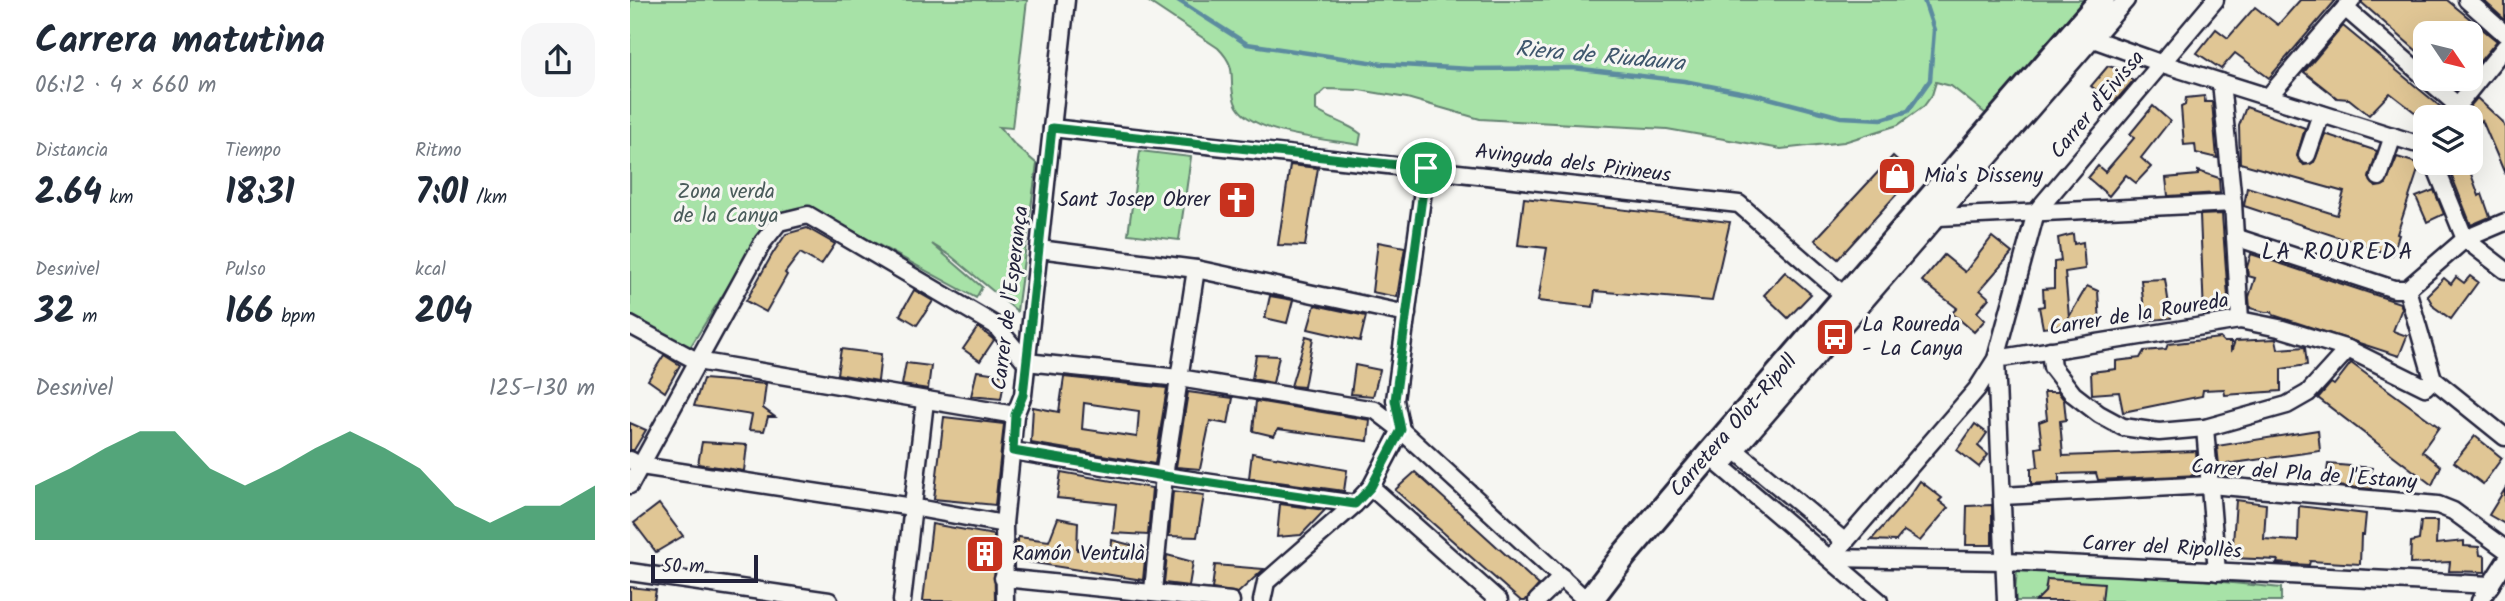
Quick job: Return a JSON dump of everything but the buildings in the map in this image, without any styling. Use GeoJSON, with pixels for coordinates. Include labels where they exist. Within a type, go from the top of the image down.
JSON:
{"type":"FeatureCollection","features":[{"type":"Feature","properties":{"kind":"main road","name":"Carretera Olot-Ripoll"},"geometry":{"type":"LineString","coordinates":[[1588,601],[1625,554],[1715,461],[1846,297],[2102,0]]}},
{"type":"Feature","properties":{"kind":"street","name":"Carrer de l'Esperança"},"geometry":{"type":"LineString","coordinates":[[1005,601],[1004,524],[1015,415],[1023,395],[1066,0]]}},
{"type":"Feature","properties":{"kind":"street"},"geometry":{"type":"LineString","coordinates":[[1880,601],[1715,461],[1735,450],[2126,0]]}},
{"type":"Feature","properties":{"kind":"street","name":"Carrer d'Eivissa"},"geometry":{"type":"LineString","coordinates":[[1830,558],[1977,389],[1996,359],[2036,212],[2215,0]]}},
{"type":"Feature","properties":{"kind":"street"},"geometry":{"type":"LineString","coordinates":[[2466,0],[2505,34]]}},
{"type":"Feature","properties":{"kind":"street"},"geometry":{"type":"LineString","coordinates":[[2269,96],[2348,4],[2413,66]]}},
{"type":"Feature","properties":{"kind":"street"},"geometry":{"type":"LineString","coordinates":[[2093,39],[2160,63],[2413,141]]}},
{"type":"Feature","properties":{"kind":"street"},"geometry":{"type":"LineString","coordinates":[[2457,105],[2505,47]]}},
{"type":"Feature","properties":{"kind":"street"},"geometry":{"type":"LineString","coordinates":[[2221,82],[2233,202],[2239,320]]}},
{"type":"Feature","properties":{"kind":"street"},"geometry":{"type":"LineString","coordinates":[[2436,91],[2447,105]]}},
{"type":"Feature","properties":{"kind":"street"},"geometry":{"type":"LineString","coordinates":[[2307,155],[2321,114]]}},
{"type":"Feature","properties":{"kind":"street","name":"Avinguda dels Pirineus"},"geometry":{"type":"LineString","coordinates":[[1052,128],[1739,204],[1846,297]]}},
{"type":"Feature","properties":{"kind":"street"},"geometry":{"type":"LineString","coordinates":[[2379,177],[2393,136]]}},
{"type":"Feature","properties":{"kind":"street"},"geometry":{"type":"LineString","coordinates":[[1262,601],[1266,582],[1371,487],[1401,430],[1395,400],[1426,168]]}},
{"type":"Feature","properties":{"kind":"street"},"geometry":{"type":"LineString","coordinates":[[2439,175],[2465,239],[2505,270]]}},
{"type":"Feature","properties":{"kind":"street"},"geometry":{"type":"LineString","coordinates":[[1939,217],[2233,202]]}},
{"type":"Feature","properties":{"kind":"street"},"geometry":{"type":"LineString","coordinates":[[630,485],[636,463],[763,242],[779,222],[808,215],[995,325],[1026,362],[1179,378],[1375,410],[1401,430],[1588,601]]}},
{"type":"Feature","properties":{"kind":"street"},"geometry":{"type":"LineString","coordinates":[[2235,237],[2394,289],[2407,289],[2465,239],[2505,222]]}},
{"type":"Feature","properties":{"kind":"street"},"geometry":{"type":"LineString","coordinates":[[1039,249],[1196,269],[1407,314]]}},
{"type":"Feature","properties":{"kind":"street"},"geometry":{"type":"LineString","coordinates":[[1153,592],[1164,476],[1196,269]]}},
{"type":"Feature","properties":{"kind":"street"},"geometry":{"type":"LineString","coordinates":[[2407,289],[2433,379],[2505,437]]}},
{"type":"Feature","properties":{"kind":"street","name":"Carrer de la Roureda"},"geometry":{"type":"LineString","coordinates":[[1996,359],[2239,320],[2279,328],[2348,349],[2424,387],[2433,379]]}},
{"type":"Feature","properties":{"kind":"street"},"geometry":{"type":"LineString","coordinates":[[630,325],[697,361],[1015,415]]}},
{"type":"Feature","properties":{"kind":"street"},"geometry":{"type":"LineString","coordinates":[[2050,350],[2052,367],[2073,394],[2099,414],[2123,427],[2159,432],[2204,428],[2287,405],[2308,393],[2348,349]]}},
{"type":"Feature","properties":{"kind":"street"},"geometry":{"type":"LineString","coordinates":[[1996,359],[2006,601]]}},
{"type":"Feature","properties":{"kind":"street"},"geometry":{"type":"LineString","coordinates":[[902,601],[925,401]]}},
{"type":"Feature","properties":{"kind":"street"},"geometry":{"type":"LineString","coordinates":[[2204,428],[2217,572]]}},
{"type":"Feature","properties":{"kind":"street"},"geometry":{"type":"LineString","coordinates":[[1735,450],[1845,542]]}},
{"type":"Feature","properties":{"kind":"street"},"geometry":{"type":"LineString","coordinates":[[1013,451],[1355,504]]}},
{"type":"Feature","properties":{"kind":"street"},"geometry":{"type":"LineString","coordinates":[[636,463],[1004,524]]}},
{"type":"Feature","properties":{"kind":"street","name":"Carrer del Pla de l'Estany"},"geometry":{"type":"LineString","coordinates":[[2002,496],[2210,485],[2438,505],[2453,511],[2505,549]]}},
{"type":"Feature","properties":{"kind":"street"},"geometry":{"type":"LineString","coordinates":[[1371,487],[1499,601]]}},
{"type":"Feature","properties":{"kind":"street","name":"Carrer del Ripollès"},"geometry":{"type":"LineString","coordinates":[[1830,558],[2006,561],[2491,585]]}},
{"type":"Feature","properties":{"kind":"street"},"geometry":{"type":"LineString","coordinates":[[2480,601],[2505,562]]}},
{"type":"Feature","properties":{"kind":"street"},"geometry":{"type":"LineString","coordinates":[[630,572],[807,600],[829,601]]}},
{"type":"Feature","properties":{"kind":"street"},"geometry":{"type":"LineString","coordinates":[[1537,601],[1562,576]]}},
{"type":"Feature","properties":{"kind":"street"},"geometry":{"type":"LineString","coordinates":[[1003,578],[1231,601]]}},
{"type":"Feature","properties":{"kind":"green space","name":"Zona verda de la Canya"},"geometry":{"type":"Polygon","coordinates":[[[630,0],[1027,0],[1012,128],[999,127],[1037,164],[1017,311],[951,256],[932,244],[982,287],[976,298],[813,209],[772,216],[689,349],[630,314],[630,0]]]}},
{"type":"Feature","properties":{"kind":"green space"},"geometry":{"type":"Polygon","coordinates":[[[1146,0],[2119,0],[1991,118],[1951,86],[1936,82],[1932,95],[1924,106],[1898,125],[1844,142],[1781,149],[1667,129],[1480,119],[1407,98],[1359,90],[1326,89],[1316,98],[1316,110],[1361,134],[1359,145],[1290,134],[1255,122],[1242,113],[1235,102],[1231,69],[1225,56],[1218,48],[1146,0]]]}},
{"type":"Feature","properties":{"kind":"green space"},"geometry":{"type":"Polygon","coordinates":[[[1140,151],[1191,157],[1179,240],[1128,234],[1140,151]]]}},
{"type":"Feature","properties":{"kind":"green space"},"geometry":{"type":"Polygon","coordinates":[[[2018,561],[2281,588],[2281,601],[2014,601],[2018,561]]]}},
{"type":"Feature","properties":{"kind":"waterway","name":"Riera de Riudaura"},"geometry":{"type":"LineString","coordinates":[[1178,0],[1247,44],[1383,64],[1470,69],[1573,68],[1684,81],[1761,96],[1841,117],[1882,119],[1908,111],[1930,80],[1934,30],[1924,0]]}},
{"type":"Feature","properties":{"kind":"place","name":"Mia's Disseny"},"geometry":{"type":"Point","coordinates":[1897,176]}},
{"type":"Feature","properties":{"kind":"place","name":"Sant Josep Obrer"},"geometry":{"type":"Point","coordinates":[1237,200]}},
{"type":"Feature","properties":{"kind":"place","name":"La Roureda - La Canya"},"geometry":{"type":"Point","coordinates":[1835,337]}},
{"type":"Feature","properties":{"kind":"place","name":"Ramón Ventulà"},"geometry":{"type":"Point","coordinates":[985,554]}},
{"type":"Feature","properties":{"kind":"district","name":"LA ROUREDA"},"geometry":{"type":"Point","coordinates":[2338,253]}},
{"type":"Feature","properties":{"kind":"route"},"geometry":{"type":"LineString","coordinates":[[1052,128],[1426,168],[1395,400],[1401,430],[1371,487],[1355,504],[1013,451],[1015,415],[1023,395],[1052,128]]}}]}
